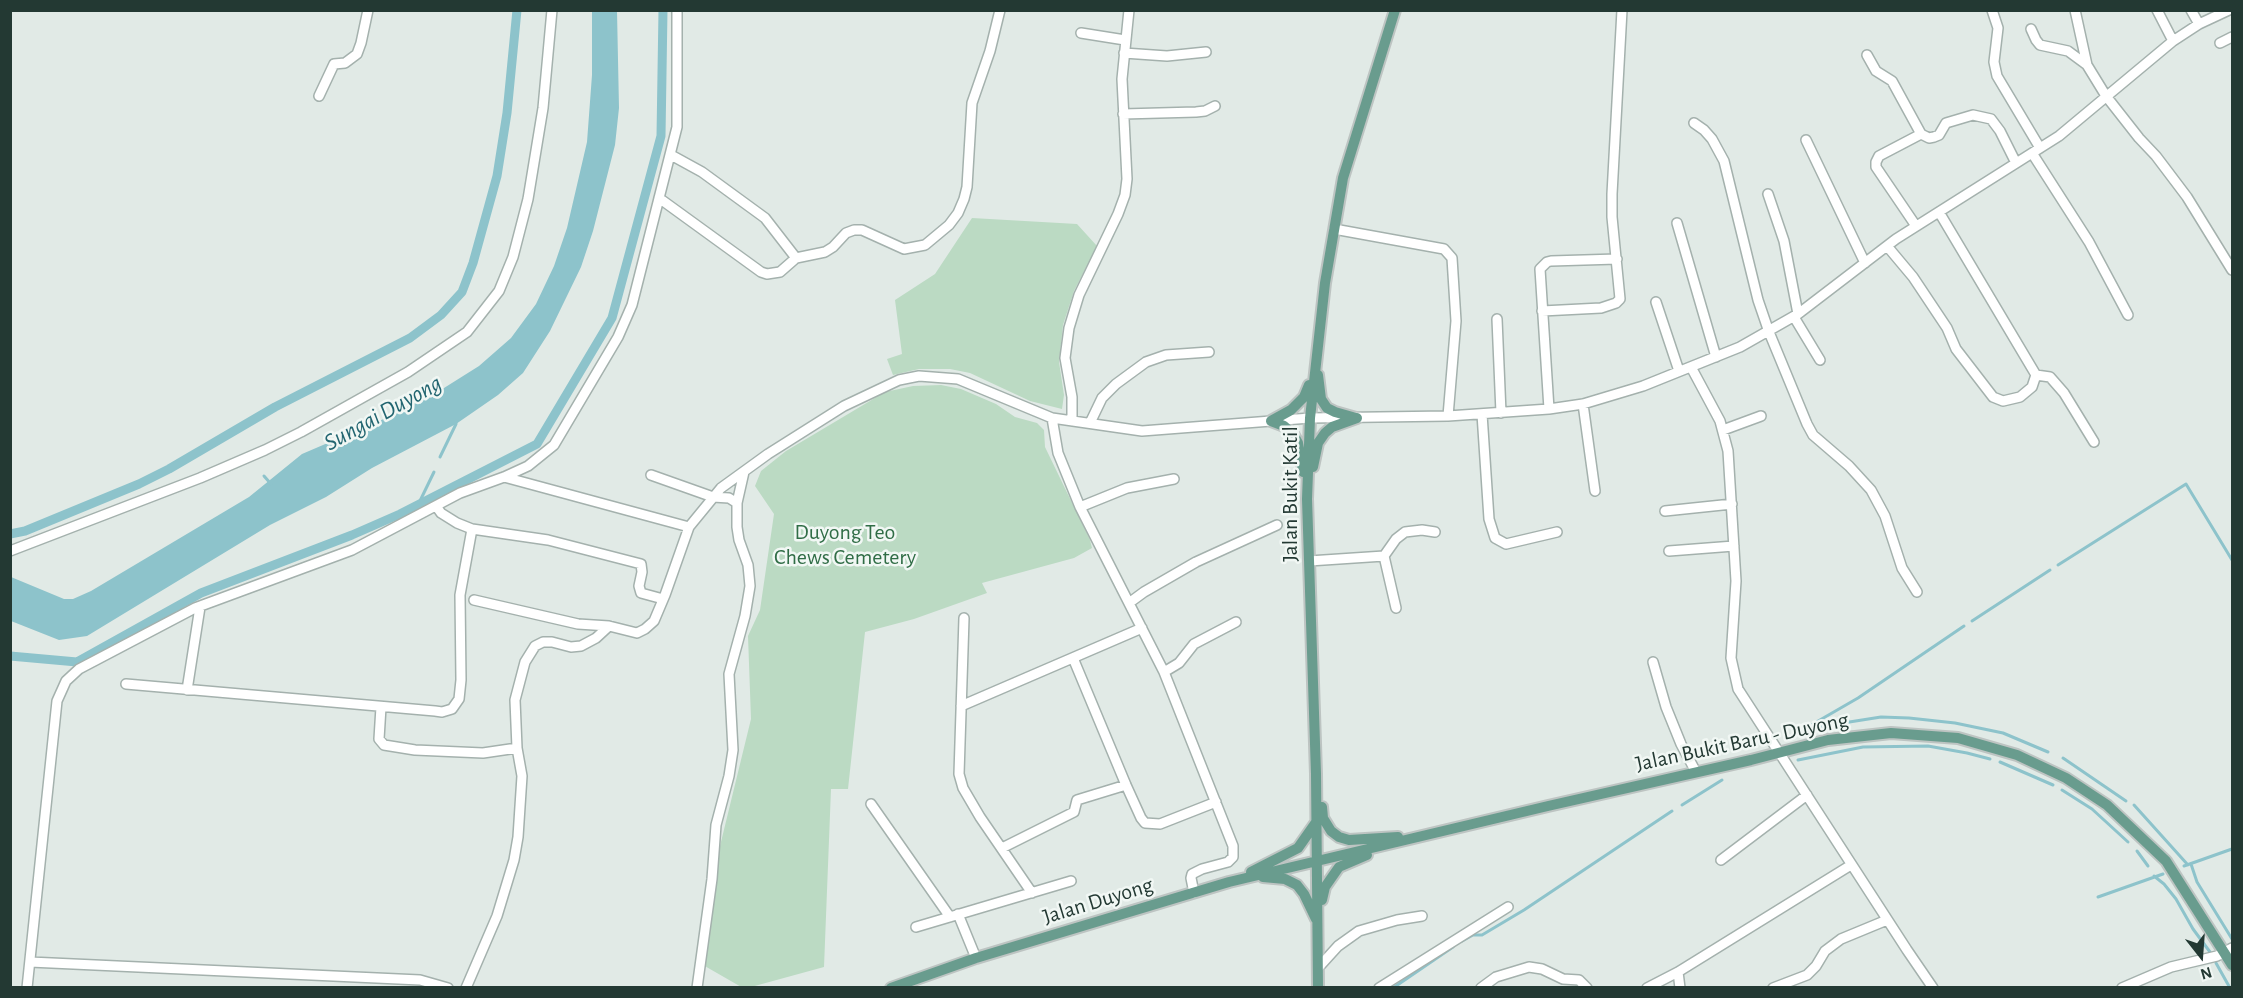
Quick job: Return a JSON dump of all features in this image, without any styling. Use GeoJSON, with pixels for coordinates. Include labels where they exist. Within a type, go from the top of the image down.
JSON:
{"type":"FeatureCollection","features":[{"type":"Feature","properties":{"kind":"main road","name":"Jalan Bukit Katil"},"geometry":{"type":"LineString","coordinates":[[1318,987],[1318,861],[1307,499],[1310,418],[1316,354],[1343,178],[1395,10]]}},
{"type":"Feature","properties":{"kind":"main road"},"geometry":{"type":"LineString","coordinates":[[1316,354],[1321,399],[1327,408],[1357,418]]}},
{"type":"Feature","properties":{"kind":"main road"},"geometry":{"type":"LineString","coordinates":[[1271,421],[1291,410],[1304,397],[1314,375]]}},
{"type":"Feature","properties":{"kind":"main road"},"geometry":{"type":"LineString","coordinates":[[1307,499],[1318,443],[1332,428],[1357,418]]}},
{"type":"Feature","properties":{"kind":"main road"},"geometry":{"type":"LineString","coordinates":[[1271,421],[1284,426],[1293,434],[1298,443],[1307,499]]}},
{"type":"Feature","properties":{"kind":"main road","name":"Jalan Bukit Baru - Duyong"},"geometry":{"type":"LineString","coordinates":[[1318,861],[1828,740],[1891,734],[1958,738],[2017,755],[2066,778],[2107,805],[2166,861],[2229,950],[2232,965]]}},
{"type":"Feature","properties":{"kind":"main road"},"geometry":{"type":"LineString","coordinates":[[1316,774],[1323,818],[1331,831],[1340,837],[1349,840],[1427,836]]}},
{"type":"Feature","properties":{"kind":"main road"},"geometry":{"type":"LineString","coordinates":[[1229,882],[1298,848],[1317,821]]}},
{"type":"Feature","properties":{"kind":"main road"},"geometry":{"type":"LineString","coordinates":[[1317,921],[1325,887],[1338,867],[1427,836]]}},
{"type":"Feature","properties":{"kind":"main road","name":"Jalan Duyong"},"geometry":{"type":"LineString","coordinates":[[891,987],[976,958],[1229,882],[1318,861]]}},
{"type":"Feature","properties":{"kind":"main road"},"geometry":{"type":"LineString","coordinates":[[1254,876],[1285,879],[1297,885],[1317,921]]}},
{"type":"Feature","properties":{"kind":"street"},"geometry":{"type":"LineString","coordinates":[[319,96],[334,64],[345,63],[357,54],[362,43],[368,10]]}},
{"type":"Feature","properties":{"kind":"street"},"geometry":{"type":"LineString","coordinates":[[10,551],[200,478],[265,450],[408,372],[467,332],[499,291],[513,256],[528,199],[541,119],[552,10]]}},
{"type":"Feature","properties":{"kind":"street"},"geometry":{"type":"LineString","coordinates":[[27,987],[57,701],[66,681],[80,669],[200,606],[352,550],[460,493],[528,466],[554,445],[618,337],[632,305],[679,110],[677,10]]}},
{"type":"Feature","properties":{"kind":"street"},"geometry":{"type":"LineString","coordinates":[[659,198],[761,272],[774,274],[780,272],[796,258],[825,252],[846,233],[854,230],[862,230],[904,249],[916,249],[936,238],[950,225],[958,213],[967,187],[972,103],[990,51],[1000,10]]}},
{"type":"Feature","properties":{"kind":"street"},"geometry":{"type":"LineString","coordinates":[[1072,421],[1072,397],[1065,358],[1069,328],[1079,295],[1125,195],[1127,164],[1122,79],[1129,10]]}},
{"type":"Feature","properties":{"kind":"street"},"geometry":{"type":"LineString","coordinates":[[1542,311],[1601,308],[1616,303],[1621,294],[1612,217],[1612,194],[1622,10]]}},
{"type":"Feature","properties":{"kind":"street"},"geometry":{"type":"LineString","coordinates":[[1992,10],[1998,28],[1994,62],[1997,76],[2128,315]]}},
{"type":"Feature","properties":{"kind":"street"},"geometry":{"type":"LineString","coordinates":[[2075,10],[2087,65],[2106,96],[2187,197],[2232,270]]}},
{"type":"Feature","properties":{"kind":"street"},"geometry":{"type":"LineString","coordinates":[[2157,10],[2173,41]]}},
{"type":"Feature","properties":{"kind":"street"},"geometry":{"type":"LineString","coordinates":[[2191,10],[2199,24]]}},
{"type":"Feature","properties":{"kind":"street"},"geometry":{"type":"LineString","coordinates":[[474,600],[578,624],[609,626],[637,633],[645,629],[654,621],[689,527],[722,488],[768,454],[844,406],[899,380],[919,376],[958,379],[1052,418],[1142,431],[1310,418],[1448,416],[1549,409],[1583,404],[1642,386],[1716,357],[1769,332],[1796,316],[1916,226],[2059,136],[2173,41],[2199,24],[2231,11]]}},
{"type":"Feature","properties":{"kind":"street"},"geometry":{"type":"LineString","coordinates":[[2031,29],[2040,45],[2060,47],[2087,65]]}},
{"type":"Feature","properties":{"kind":"street"},"geometry":{"type":"LineString","coordinates":[[1081,33],[1125,40]]}},
{"type":"Feature","properties":{"kind":"street"},"geometry":{"type":"LineString","coordinates":[[2220,43],[2232,38]]}},
{"type":"Feature","properties":{"kind":"street"},"geometry":{"type":"LineString","coordinates":[[1124,53],[1167,56],[1206,52]]}},
{"type":"Feature","properties":{"kind":"street"},"geometry":{"type":"LineString","coordinates":[[1866,55],[1876,71],[1892,81],[1921,134],[1929,138],[1934,137],[1939,135],[1946,123],[1973,115],[1991,119],[2001,131],[2016,163]]}},
{"type":"Feature","properties":{"kind":"street"},"geometry":{"type":"LineString","coordinates":[[1123,114],[1196,112],[1215,106]]}},
{"type":"Feature","properties":{"kind":"street"},"geometry":{"type":"LineString","coordinates":[[1694,123],[1712,139],[1724,161],[1758,300],[1807,424],[1813,435],[1850,466],[1871,489],[1885,516],[1900,562],[1917,592]]}},
{"type":"Feature","properties":{"kind":"street"},"geometry":{"type":"LineString","coordinates":[[1916,226],[1876,167],[1876,162],[1879,156],[1921,134]]}},
{"type":"Feature","properties":{"kind":"street"},"geometry":{"type":"LineString","coordinates":[[1806,140],[1865,263]]}},
{"type":"Feature","properties":{"kind":"street"},"geometry":{"type":"LineString","coordinates":[[670,155],[702,172],[765,218],[796,258]]}},
{"type":"Feature","properties":{"kind":"street"},"geometry":{"type":"LineString","coordinates":[[1768,194],[1784,241],[1796,316],[1820,360]]}},
{"type":"Feature","properties":{"kind":"street"},"geometry":{"type":"LineString","coordinates":[[1887,246],[1913,278],[1947,328],[1956,349],[1993,397],[2003,401],[2020,397],[2032,387],[2036,375],[1939,212]]}},
{"type":"Feature","properties":{"kind":"street"},"geometry":{"type":"LineString","coordinates":[[1677,223],[1716,357]]}},
{"type":"Feature","properties":{"kind":"street"},"geometry":{"type":"LineString","coordinates":[[1334,229],[1444,249],[1452,258],[1456,321],[1448,416]]}},
{"type":"Feature","properties":{"kind":"street"},"geometry":{"type":"LineString","coordinates":[[1549,409],[1539,274],[1542,265],[1551,261],[1617,260]]}},
{"type":"Feature","properties":{"kind":"street"},"geometry":{"type":"LineString","coordinates":[[1656,302],[1679,371]]}},
{"type":"Feature","properties":{"kind":"street"},"geometry":{"type":"LineString","coordinates":[[1497,319],[1501,412]]}},
{"type":"Feature","properties":{"kind":"street"},"geometry":{"type":"LineString","coordinates":[[1090,423],[1101,398],[1146,362],[1166,355],[1209,352]]}},
{"type":"Feature","properties":{"kind":"street"},"geometry":{"type":"LineString","coordinates":[[1691,366],[1713,406],[1723,430],[1728,451],[1736,581],[1731,658],[1738,689],[1851,865],[1933,987]]}},
{"type":"Feature","properties":{"kind":"street"},"geometry":{"type":"LineString","coordinates":[[2036,375],[2050,377],[2064,393],[2094,442]]}},
{"type":"Feature","properties":{"kind":"street"},"geometry":{"type":"LineString","coordinates":[[1583,404],[1595,491]]}},
{"type":"Feature","properties":{"kind":"street"},"geometry":{"type":"LineString","coordinates":[[1482,414],[1489,519],[1495,538],[1500,542],[1512,543],[1557,532]]}},
{"type":"Feature","properties":{"kind":"street"},"geometry":{"type":"LineString","coordinates":[[1723,430],[1761,416]]}},
{"type":"Feature","properties":{"kind":"street"},"geometry":{"type":"LineString","coordinates":[[1052,418],[1058,453],[1080,507],[1164,672],[1233,846],[1233,857],[1228,862],[1192,874],[1194,893]]}},
{"type":"Feature","properties":{"kind":"street"},"geometry":{"type":"LineString","coordinates":[[697,987],[712,879],[716,825],[729,776],[733,750],[729,674],[745,616],[750,586],[748,565],[738,533],[737,503],[744,472]]}},
{"type":"Feature","properties":{"kind":"street"},"geometry":{"type":"LineString","coordinates":[[651,475],[713,497],[729,498],[737,503]]}},
{"type":"Feature","properties":{"kind":"street"},"geometry":{"type":"LineString","coordinates":[[504,477],[689,527]]}},
{"type":"Feature","properties":{"kind":"street"},"geometry":{"type":"LineString","coordinates":[[1080,507],[1127,488],[1174,479]]}},
{"type":"Feature","properties":{"kind":"street"},"geometry":{"type":"LineString","coordinates":[[1665,511],[1732,504]]}},
{"type":"Feature","properties":{"kind":"street"},"geometry":{"type":"LineString","coordinates":[[436,506],[441,513],[472,529],[548,540],[641,564],[639,586],[641,593],[663,599]]}},
{"type":"Feature","properties":{"kind":"street"},"geometry":{"type":"LineString","coordinates":[[1130,603],[1144,592],[1196,562],[1277,525]]}},
{"type":"Feature","properties":{"kind":"street"},"geometry":{"type":"LineString","coordinates":[[126,684],[442,712],[452,709],[459,699],[462,663],[460,595],[472,529]]}},
{"type":"Feature","properties":{"kind":"street"},"geometry":{"type":"LineString","coordinates":[[1396,608],[1384,556],[1396,539],[1406,532],[1422,530],[1435,532]]}},
{"type":"Feature","properties":{"kind":"street"},"geometry":{"type":"LineString","coordinates":[[1669,551],[1734,546]]}},
{"type":"Feature","properties":{"kind":"street"},"geometry":{"type":"LineString","coordinates":[[1309,561],[1384,556]]}},
{"type":"Feature","properties":{"kind":"street"},"geometry":{"type":"LineString","coordinates":[[187,690],[200,606]]}},
{"type":"Feature","properties":{"kind":"street"},"geometry":{"type":"LineString","coordinates":[[964,618],[959,774],[963,788],[980,817],[1032,893]]}},
{"type":"Feature","properties":{"kind":"street"},"geometry":{"type":"LineString","coordinates":[[1164,672],[1179,663],[1194,644],[1236,622]]}},
{"type":"Feature","properties":{"kind":"street"},"geometry":{"type":"LineString","coordinates":[[466,987],[497,916],[514,860],[522,776],[517,748],[515,700],[530,652],[543,642],[571,647],[581,646],[596,638],[609,626]]}},
{"type":"Feature","properties":{"kind":"street"},"geometry":{"type":"LineString","coordinates":[[961,706],[1142,628]]}},
{"type":"Feature","properties":{"kind":"street"},"geometry":{"type":"LineString","coordinates":[[1073,658],[1126,785],[1145,823],[1160,824],[1216,802]]}},
{"type":"Feature","properties":{"kind":"street"},"geometry":{"type":"LineString","coordinates":[[1653,662],[1666,707],[1681,744],[1696,772]]}},
{"type":"Feature","properties":{"kind":"street"},"geometry":{"type":"LineString","coordinates":[[381,706],[379,739],[384,745],[416,750],[483,753],[517,748]]}},
{"type":"Feature","properties":{"kind":"street"},"geometry":{"type":"LineString","coordinates":[[1002,848],[1074,812],[1077,800],[1126,785]]}},
{"type":"Feature","properties":{"kind":"street"},"geometry":{"type":"LineString","coordinates":[[1721,860],[1807,795]]}},
{"type":"Feature","properties":{"kind":"street"},"geometry":{"type":"LineString","coordinates":[[871,804],[954,916],[976,958]]}},
{"type":"Feature","properties":{"kind":"street"},"geometry":{"type":"LineString","coordinates":[[1647,987],[1678,972],[1851,865]]}},
{"type":"Feature","properties":{"kind":"street"},"geometry":{"type":"LineString","coordinates":[[916,927],[1071,881]]}},
{"type":"Feature","properties":{"kind":"street"},"geometry":{"type":"LineString","coordinates":[[1379,987],[1508,907]]}},
{"type":"Feature","properties":{"kind":"street"},"geometry":{"type":"LineString","coordinates":[[1318,968],[1338,946],[1359,931],[1397,920],[1422,916]]}},
{"type":"Feature","properties":{"kind":"street"},"geometry":{"type":"LineString","coordinates":[[1773,987],[1807,975],[1825,951],[1841,939],[1887,920]]}},
{"type":"Feature","properties":{"kind":"street"},"geometry":{"type":"LineString","coordinates":[[2122,987],[2180,964],[2229,950]]}},
{"type":"Feature","properties":{"kind":"street"},"geometry":{"type":"LineString","coordinates":[[30,962],[420,980],[448,987]]}},
{"type":"Feature","properties":{"kind":"street"},"geometry":{"type":"LineString","coordinates":[[1480,987],[1496,977],[1529,967],[1542,969],[1563,979],[1579,980],[1587,987]]}},
{"type":"Feature","properties":{"kind":"street"},"geometry":{"type":"LineString","coordinates":[[1678,972],[1680,987]]}},
{"type":"Feature","properties":{"kind":"green space"},"geometry":{"type":"Polygon","coordinates":[[[972,218],[1077,224],[1097,246],[1074,291],[1063,325],[1059,362],[1064,395],[1062,409],[1030,401],[970,373],[950,369],[919,369],[893,375],[887,359],[902,354],[895,300],[935,274],[972,218]]]}},
{"type":"Feature","properties":{"kind":"green space","name":"Duyong Teo Chews Cemetery"},"geometry":{"type":"Polygon","coordinates":[[[941,385],[961,389],[996,404],[1015,417],[1037,423],[1044,430],[1045,447],[1092,548],[1074,558],[982,583],[987,593],[914,619],[865,632],[848,789],[831,789],[824,967],[743,988],[703,965],[720,846],[751,719],[748,636],[760,610],[774,514],[755,486],[761,471],[786,451],[885,392],[913,386],[941,385]]]}},
{"type":"Feature","properties":{"kind":"water"},"geometry":{"type":"Polygon","coordinates":[[[592,11],[617,11],[619,108],[615,145],[593,231],[581,267],[550,331],[523,373],[498,395],[456,424],[372,468],[326,497],[270,525],[87,636],[59,640],[11,621],[11,577],[64,599],[73,599],[91,591],[249,497],[302,454],[386,418],[444,388],[479,366],[511,338],[536,304],[554,266],[567,228],[587,142],[592,75],[592,11]]]}},
{"type":"Feature","properties":{"kind":"waterway"},"geometry":{"type":"LineString","coordinates":[[10,534],[25,531],[139,484],[169,469],[275,407],[410,338],[441,315],[462,292],[473,263],[497,176],[507,113],[517,10]]}},
{"type":"Feature","properties":{"kind":"waterway"},"geometry":{"type":"LineString","coordinates":[[10,656],[77,662],[201,593],[352,535],[400,514],[537,444],[612,318],[661,136],[663,10]]}},
{"type":"Feature","properties":{"kind":"waterway"},"geometry":{"type":"LineString","coordinates":[[440,457],[456,421]]}},
{"type":"Feature","properties":{"kind":"waterway"},"geometry":{"type":"LineString","coordinates":[[418,505],[434,472]]}},
{"type":"Feature","properties":{"kind":"waterway"},"geometry":{"type":"LineString","coordinates":[[264,476],[271,484]]}},
{"type":"Feature","properties":{"kind":"waterway"},"geometry":{"type":"LineString","coordinates":[[2058,565],[2186,484],[2232,560]]}},
{"type":"Feature","properties":{"kind":"waterway"},"geometry":{"type":"LineString","coordinates":[[1972,621],[2050,570]]}},
{"type":"Feature","properties":{"kind":"waterway"},"geometry":{"type":"LineString","coordinates":[[1787,739],[1858,698],[1964,626]]}},
{"type":"Feature","properties":{"kind":"waterway"},"geometry":{"type":"LineString","coordinates":[[1805,729],[1881,717],[1909,718],[1955,723],[2003,733],[2048,752]]}},
{"type":"Feature","properties":{"kind":"waterway"},"geometry":{"type":"LineString","coordinates":[[1798,760],[1863,747],[1928,746],[1990,759]]}},
{"type":"Feature","properties":{"kind":"waterway"},"geometry":{"type":"LineString","coordinates":[[2063,758],[2126,801]]}},
{"type":"Feature","properties":{"kind":"waterway"},"geometry":{"type":"LineString","coordinates":[[2000,762],[2053,785]]}},
{"type":"Feature","properties":{"kind":"waterway"},"geometry":{"type":"LineString","coordinates":[[1682,805],[1722,780]]}},
{"type":"Feature","properties":{"kind":"waterway"},"geometry":{"type":"LineString","coordinates":[[2062,790],[2092,809],[2128,842]]}},
{"type":"Feature","properties":{"kind":"waterway"},"geometry":{"type":"LineString","coordinates":[[2134,805],[2188,865]]}},
{"type":"Feature","properties":{"kind":"waterway"},"geometry":{"type":"LineString","coordinates":[[1462,941],[1473,935],[1482,935],[1524,910],[1672,811]]}},
{"type":"Feature","properties":{"kind":"waterway"},"geometry":{"type":"LineString","coordinates":[[2184,866],[2232,849]]}},
{"type":"Feature","properties":{"kind":"waterway"},"geometry":{"type":"LineString","coordinates":[[2137,851],[2148,866]]}},
{"type":"Feature","properties":{"kind":"waterway"},"geometry":{"type":"LineString","coordinates":[[2191,864],[2197,882],[2232,939]]}},
{"type":"Feature","properties":{"kind":"waterway"},"geometry":{"type":"LineString","coordinates":[[2098,897],[2163,874]]}},
{"type":"Feature","properties":{"kind":"waterway"},"geometry":{"type":"LineString","coordinates":[[2154,876],[2176,899],[2193,929],[2210,952]]}},
{"type":"Feature","properties":{"kind":"waterway"},"geometry":{"type":"LineString","coordinates":[[1393,988],[1453,947]]}},
{"type":"Feature","properties":{"kind":"waterway"},"geometry":{"type":"LineString","coordinates":[[2216,963],[2230,988]]}},
{"type":"Feature","properties":{"kind":"water label","name":"Sungai Duyong"},"geometry":{"type":"Point","coordinates":[383,413]}}]}
